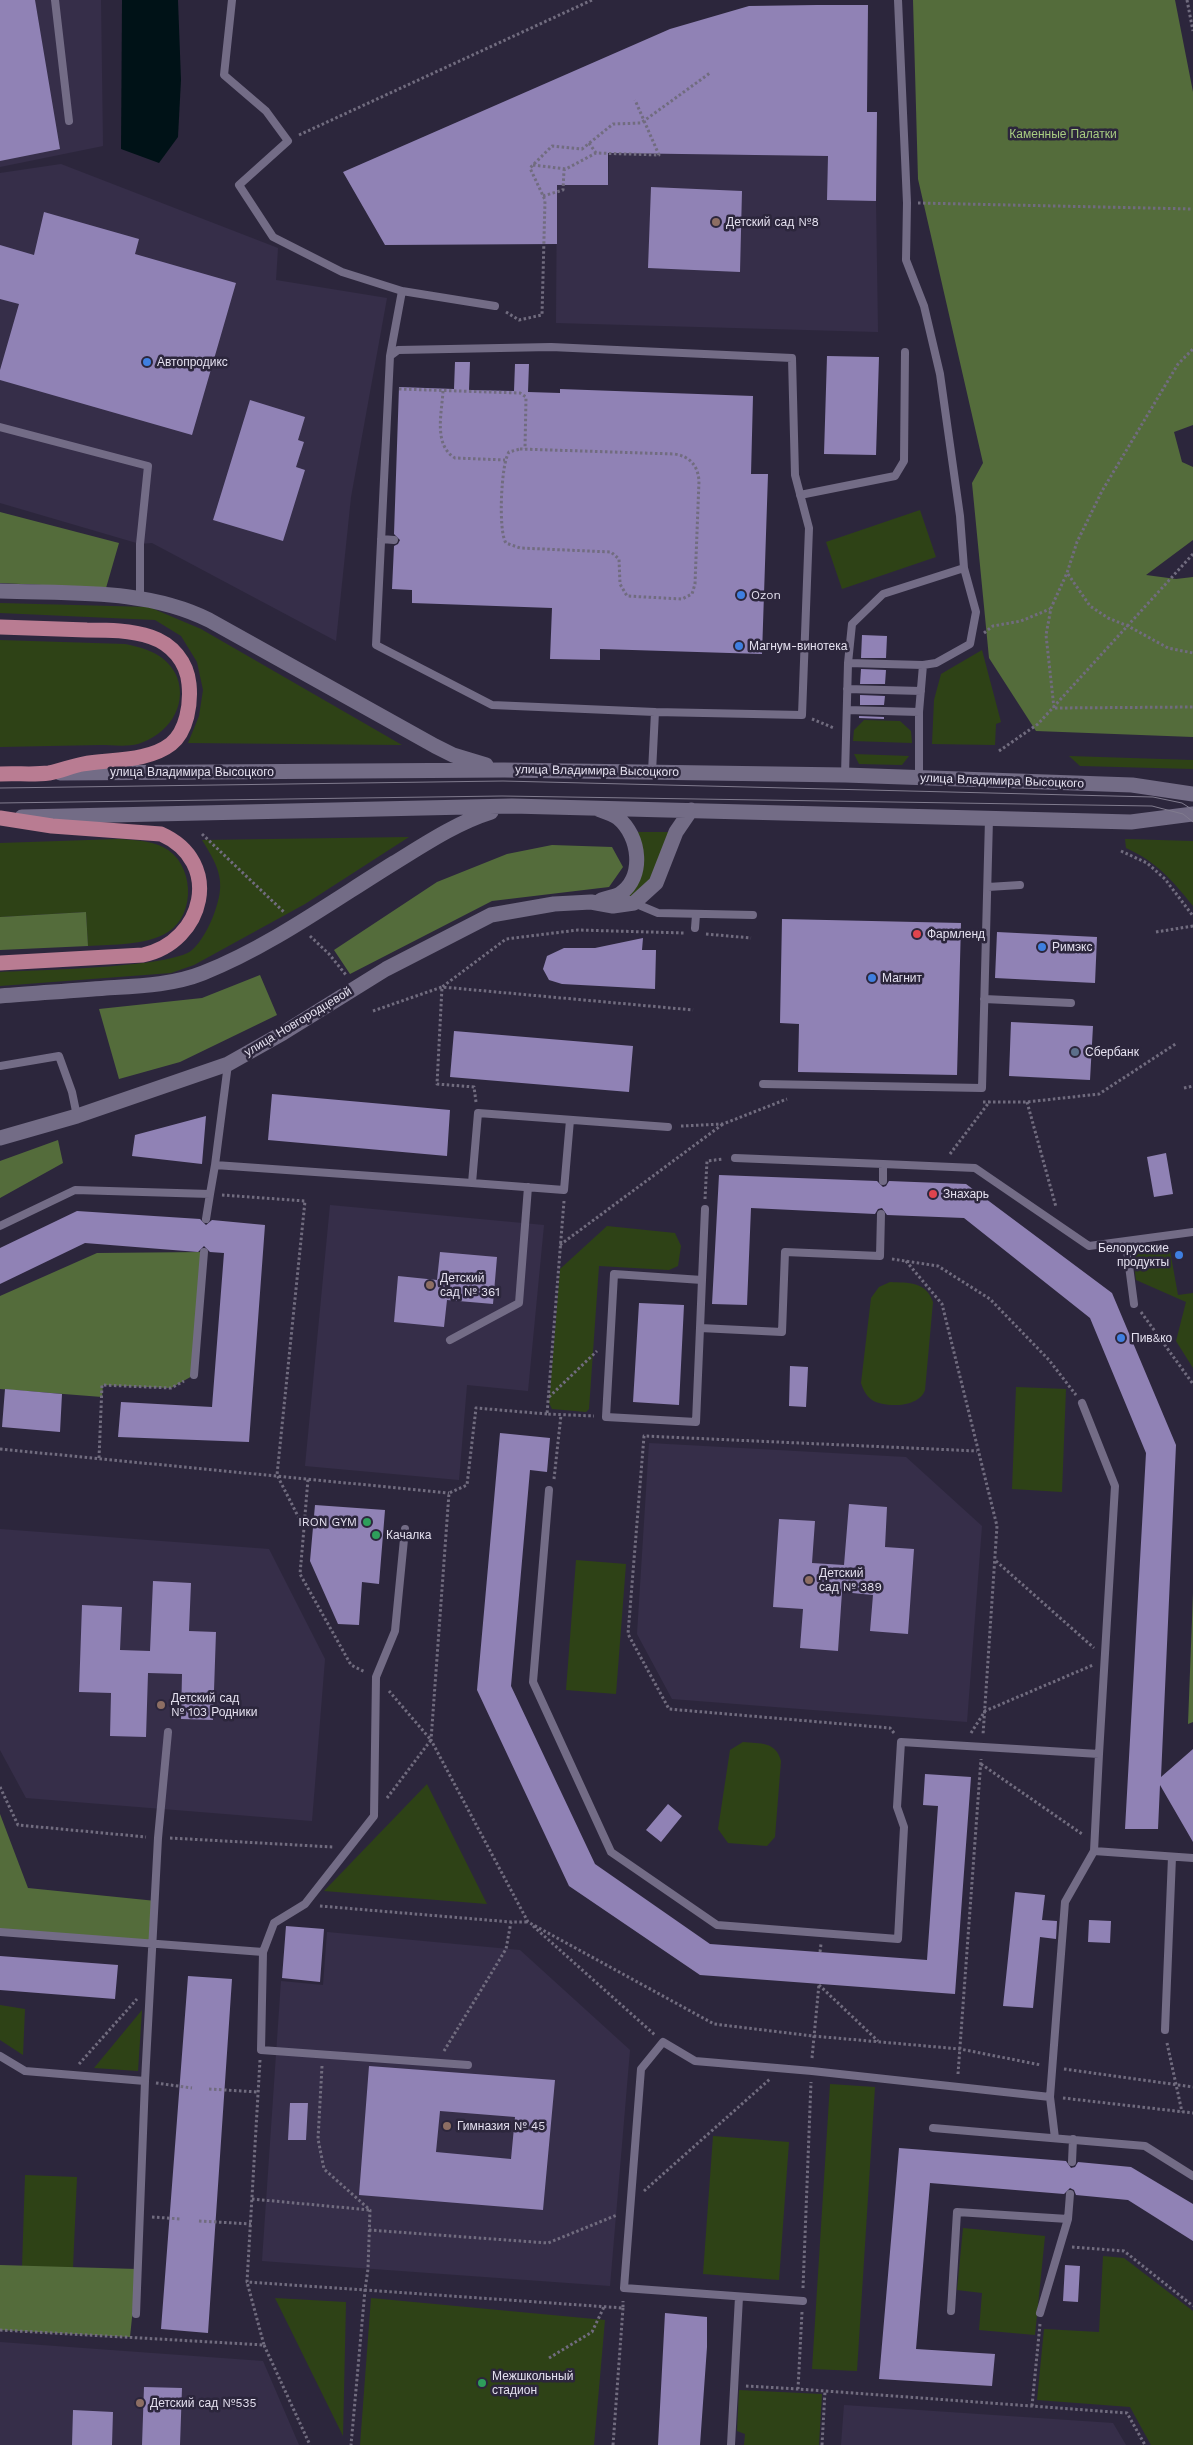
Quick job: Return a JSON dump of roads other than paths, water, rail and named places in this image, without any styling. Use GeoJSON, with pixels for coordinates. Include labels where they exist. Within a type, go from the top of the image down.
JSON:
{"type":"FeatureCollection","features":[{"type":"Feature","properties":{"kind":"main road"},"geometry":{"type":"LineString","coordinates":[[0,591],[140,597],[192,612],[435,746],[460,757],[504,770]]}},
{"type":"Feature","properties":{"kind":"main road"},"geometry":{"type":"LineString","coordinates":[[0,627],[116,631],[151,636],[163,642],[174,651],[186,670],[190,705],[182,729],[171,744],[149,754],[84,764],[51,773]]}},
{"type":"Feature","properties":{"kind":"main road","name":"улица Владимира Высоцкого"},"geometry":{"type":"LineString","coordinates":[[0,774],[504,770],[845,775],[1132,785],[1193,794]]}},
{"type":"Feature","properties":{"kind":"main road"},"geometry":{"type":"LineString","coordinates":[[0,996],[134,986],[186,979],[222,965],[296,924],[434,839],[474,817],[512,806]]}},
{"type":"Feature","properties":{"kind":"main road"},"geometry":{"type":"LineString","coordinates":[[1,818],[512,806],[1131,822],[1193,814]]}},
{"type":"Feature","properties":{"kind":"main road","name":"улица Новгородцевой"},"geometry":{"type":"LineString","coordinates":[[0,1138],[77,1116],[228,1064],[284,1033],[386,969],[491,915],[554,904],[591,902],[619,895],[633,880],[636,861],[635,846],[630,832],[618,817],[591,807]]}},
{"type":"Feature","properties":{"kind":"main road"},"geometry":{"type":"LineString","coordinates":[[634,903],[656,883],[676,832],[691,810]]}},
{"type":"Feature","properties":{"kind":"main road"},"geometry":{"type":"LineString","coordinates":[[0,963],[155,953],[175,942],[185,931],[193,917],[200,894],[197,871],[191,858],[174,840],[161,834],[52,826],[1,818]]}},
{"type":"Feature","properties":{"kind":"main road","name":"улица Новгородцевой"},"geometry":{"type":"LineString","coordinates":[[591,902],[613,906],[634,903]]}},
{"type":"Feature","properties":{"kind":"lane"},"geometry":{"type":"LineString","coordinates":[[55,0],[69,121]]}},
{"type":"Feature","properties":{"kind":"lane"},"geometry":{"type":"LineString","coordinates":[[232,0],[224,75],[266,111],[288,141],[239,185],[274,237],[342,272],[402,291],[495,306]]}},
{"type":"Feature","properties":{"kind":"lane"},"geometry":{"type":"LineString","coordinates":[[848,663],[923,665],[936,663],[970,644],[976,612],[964,568],[960,516],[940,374],[924,306],[906,260],[907,203],[898,0]]}},
{"type":"Feature","properties":{"kind":"lane"},"geometry":{"type":"LineString","coordinates":[[390,356],[398,350],[420,348],[551,347],[792,358],[795,476],[809,528],[802,715],[655,712],[492,705],[376,645],[390,356],[402,291]]}},
{"type":"Feature","properties":{"kind":"lane"},"geometry":{"type":"LineString","coordinates":[[800,494],[895,476],[904,461],[905,352]]}},
{"type":"Feature","properties":{"kind":"lane"},"geometry":{"type":"LineString","coordinates":[[0,427],[148,466],[140,544],[140,597]]}},
{"type":"Feature","properties":{"kind":"lane"},"geometry":{"type":"LineString","coordinates":[[381,539],[394,540]]}},
{"type":"Feature","properties":{"kind":"lane"},"geometry":{"type":"LineString","coordinates":[[845,775],[848,663],[852,624],[883,594],[964,568]]}},
{"type":"Feature","properties":{"kind":"lane"},"geometry":{"type":"LineString","coordinates":[[919,778],[919,712],[923,665]]}},
{"type":"Feature","properties":{"kind":"lane"},"geometry":{"type":"LineString","coordinates":[[848,689],[921,692]]}},
{"type":"Feature","properties":{"kind":"lane"},"geometry":{"type":"LineString","coordinates":[[847,710],[919,712]]}},
{"type":"Feature","properties":{"kind":"lane"},"geometry":{"type":"LineString","coordinates":[[652,772],[655,712]]}},
{"type":"Feature","properties":{"kind":"lane"},"geometry":{"type":"LineString","coordinates":[[763,1084],[982,1088],[989,819]]}},
{"type":"Feature","properties":{"kind":"lane"},"geometry":{"type":"LineString","coordinates":[[988,887],[1020,886]]}},
{"type":"Feature","properties":{"kind":"lane"},"geometry":{"type":"LineString","coordinates":[[634,903],[658,913],[753,915]]}},
{"type":"Feature","properties":{"kind":"lane"},"geometry":{"type":"LineString","coordinates":[[695,928],[696,915]]}},
{"type":"Feature","properties":{"kind":"lane"},"geometry":{"type":"LineString","coordinates":[[984,999],[1071,1003]]}},
{"type":"Feature","properties":{"kind":"lane"},"geometry":{"type":"LineString","coordinates":[[0,1066],[58,1056],[72,1092],[77,1116]]}},
{"type":"Feature","properties":{"kind":"lane"},"geometry":{"type":"LineString","coordinates":[[206,1219],[228,1064]]}},
{"type":"Feature","properties":{"kind":"lane"},"geometry":{"type":"LineString","coordinates":[[472,1183],[478,1113],[668,1127]]}},
{"type":"Feature","properties":{"kind":"lane"},"geometry":{"type":"LineString","coordinates":[[215,1164],[564,1190],[570,1120]]}},
{"type":"Feature","properties":{"kind":"lane"},"geometry":{"type":"LineString","coordinates":[[735,1158],[975,1168],[1089,1246],[1126,1243],[1193,1232]]}},
{"type":"Feature","properties":{"kind":"lane"},"geometry":{"type":"LineString","coordinates":[[883,1164],[883,1181]]}},
{"type":"Feature","properties":{"kind":"lane"},"geometry":{"type":"LineString","coordinates":[[450,1340],[519,1303],[528,1187]]}},
{"type":"Feature","properties":{"kind":"lane"},"geometry":{"type":"LineString","coordinates":[[0,1226],[75,1190],[210,1194]]}},
{"type":"Feature","properties":{"kind":"lane"},"geometry":{"type":"LineString","coordinates":[[702,1280],[614,1274],[606,1417],[696,1422],[705,1210]]}},
{"type":"Feature","properties":{"kind":"lane"},"geometry":{"type":"LineString","coordinates":[[700,1328],[782,1332],[785,1252],[880,1256],[881,1214]]}},
{"type":"Feature","properties":{"kind":"lane"},"geometry":{"type":"LineString","coordinates":[[1126,1243],[1134,1304]]}},
{"type":"Feature","properties":{"kind":"lane"},"geometry":{"type":"LineString","coordinates":[[194,1375],[204,1252]]}},
{"type":"Feature","properties":{"kind":"lane"},"geometry":{"type":"LineString","coordinates":[[1055,2138],[1050,2097],[1051,2068],[1065,1902],[1094,1851],[1115,1486],[1082,1403]]}},
{"type":"Feature","properties":{"kind":"lane"},"geometry":{"type":"LineString","coordinates":[[550,1490],[533,1682],[611,1852],[717,1925],[898,1939],[904,1827],[897,1807],[901,1742],[1099,1754]]}},
{"type":"Feature","properties":{"kind":"lane"},"geometry":{"type":"LineString","coordinates":[[405,1529],[395,1631],[376,1677],[374,1816],[305,1904],[274,1922],[263,1952],[260,2050],[468,2065]]}},
{"type":"Feature","properties":{"kind":"lane"},"geometry":{"type":"LineString","coordinates":[[136,2314],[145,2081],[154,1945],[158,1838],[168,1732]]}},
{"type":"Feature","properties":{"kind":"lane"},"geometry":{"type":"LineString","coordinates":[[1094,1851],[1193,1858]]}},
{"type":"Feature","properties":{"kind":"lane"},"geometry":{"type":"LineString","coordinates":[[1165,2030],[1172,1857]]}},
{"type":"Feature","properties":{"kind":"lane"},"geometry":{"type":"LineString","coordinates":[[0,1932],[263,1952]]}},
{"type":"Feature","properties":{"kind":"lane"},"geometry":{"type":"LineString","coordinates":[[803,2301],[624,2288],[642,2069],[663,2042],[695,2061],[812,2071],[1050,2097]]}},
{"type":"Feature","properties":{"kind":"lane"},"geometry":{"type":"LineString","coordinates":[[0,2056],[25,2071],[145,2081]]}},
{"type":"Feature","properties":{"kind":"lane"},"geometry":{"type":"LineString","coordinates":[[933,2128],[1145,2146],[1193,2176]]}},
{"type":"Feature","properties":{"kind":"lane"},"geometry":{"type":"LineString","coordinates":[[1072,2162],[1073,2139]]}},
{"type":"Feature","properties":{"kind":"lane"},"geometry":{"type":"LineString","coordinates":[[1040,2313],[1062,2246],[1068,2219],[1070,2194]]}},
{"type":"Feature","properties":{"kind":"lane"},"geometry":{"type":"LineString","coordinates":[[951,2312],[957,2212],[1068,2219]]}},
{"type":"Feature","properties":{"kind":"lane"},"geometry":{"type":"LineString","coordinates":[[731,2445],[739,2297]]}},
{"type":"Feature","properties":{"kind":"tram line"},"geometry":{"type":"LineString","coordinates":[[0,788],[503,781],[1153,797],[1182,803],[1193,810]]}},
{"type":"Feature","properties":{"kind":"tram line"},"geometry":{"type":"LineString","coordinates":[[0,803],[502,796],[1152,806],[1183,814],[1193,822]]}},
{"type":"Feature","properties":{"kind":"place","name":"Детский сад №8"},"geometry":{"type":"Point","coordinates":[716,222]}},
{"type":"Feature","properties":{"kind":"place","name":"Автопродикс"},"geometry":{"type":"Point","coordinates":[147,362]}},
{"type":"Feature","properties":{"kind":"place","name":"Ozon"},"geometry":{"type":"Point","coordinates":[741,595]}},
{"type":"Feature","properties":{"kind":"place","name":"Магнум-винотека"},"geometry":{"type":"Point","coordinates":[739,646]}},
{"type":"Feature","properties":{"kind":"place","name":"Фармленд"},"geometry":{"type":"Point","coordinates":[917,934]}},
{"type":"Feature","properties":{"kind":"place","name":"Римэкс"},"geometry":{"type":"Point","coordinates":[1042,947]}},
{"type":"Feature","properties":{"kind":"place","name":"Магнит"},"geometry":{"type":"Point","coordinates":[872,978]}},
{"type":"Feature","properties":{"kind":"place","name":"Сбербанк"},"geometry":{"type":"Point","coordinates":[1075,1052]}},
{"type":"Feature","properties":{"kind":"place","name":"Знахарь"},"geometry":{"type":"Point","coordinates":[933,1194]}},
{"type":"Feature","properties":{"kind":"place","name":"Белорусские продукты"},"geometry":{"type":"Point","coordinates":[1179,1255]}},
{"type":"Feature","properties":{"kind":"place","name":"Детский сад № 361"},"geometry":{"type":"Point","coordinates":[430,1285]}},
{"type":"Feature","properties":{"kind":"place","name":"Пив&ко"},"geometry":{"type":"Point","coordinates":[1121,1338]}},
{"type":"Feature","properties":{"kind":"place","name":"IRON GYM"},"geometry":{"type":"Point","coordinates":[367,1522]}},
{"type":"Feature","properties":{"kind":"place","name":"Качалка"},"geometry":{"type":"Point","coordinates":[376,1535]}},
{"type":"Feature","properties":{"kind":"place","name":"Детский сад № 389"},"geometry":{"type":"Point","coordinates":[809,1580]}},
{"type":"Feature","properties":{"kind":"place","name":"Детский сад № 103 Родники"},"geometry":{"type":"Point","coordinates":[161,1705]}},
{"type":"Feature","properties":{"kind":"place","name":"Гимназия № 45"},"geometry":{"type":"Point","coordinates":[447,2126]}},
{"type":"Feature","properties":{"kind":"place","name":"Межшкольный стадион"},"geometry":{"type":"Point","coordinates":[482,2383]}},
{"type":"Feature","properties":{"kind":"place","name":"Детский сад №535"},"geometry":{"type":"Point","coordinates":[140,2403]}},
{"type":"Feature","properties":{"kind":"park label","name":"Каменные Палатки"},"geometry":{"type":"Point","coordinates":[1063,134]}}]}
